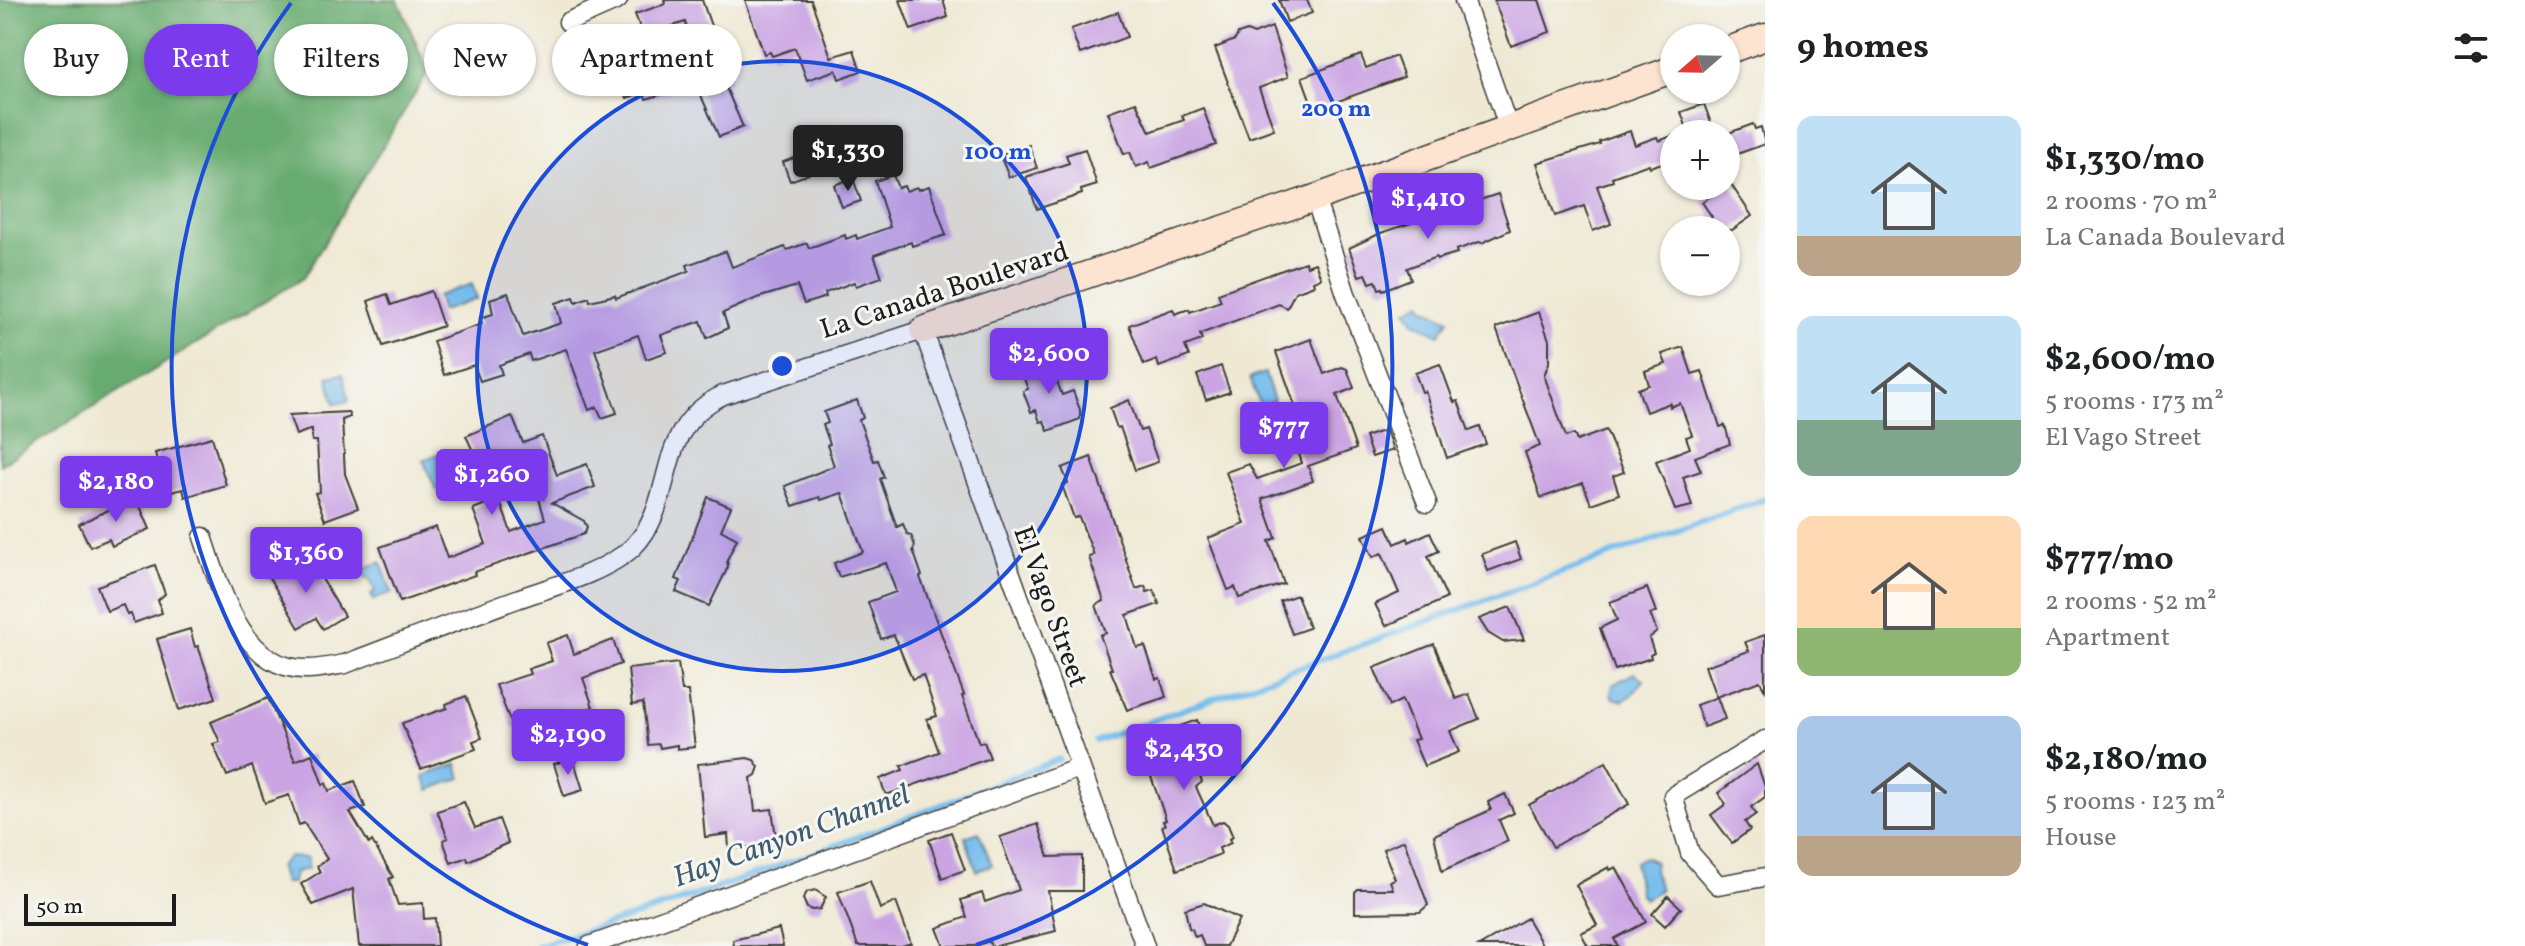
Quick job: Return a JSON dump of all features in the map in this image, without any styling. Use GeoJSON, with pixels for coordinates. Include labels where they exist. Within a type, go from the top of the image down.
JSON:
{"type":"FeatureCollection","features":[{"type":"Feature","properties":{"kind":"street"},"geometry":{"type":"LineString","coordinates":[[568,22],[618,0]]}},
{"type":"Feature","properties":{"kind":"street"},"geometry":{"type":"LineString","coordinates":[[1464,0],[1509,129]]}},
{"type":"Feature","properties":{"kind":"street"},"geometry":{"type":"LineString","coordinates":[[1740,46],[1765,37]]}},
{"type":"Feature","properties":{"kind":"street","name":"La Canada Boulevard"},"geometry":{"type":"LineString","coordinates":[[203,537],[228,611],[247,638],[274,661],[306,670],[345,664],[582,577],[631,549],[654,515],[673,449],[689,417],[701,406],[723,395],[1315,198],[1660,74]]}},
{"type":"Feature","properties":{"kind":"street"},"geometry":{"type":"LineString","coordinates":[[1315,198],[1351,307],[1427,503]]}},
{"type":"Feature","properties":{"kind":"street","name":"El Vago Street"},"geometry":{"type":"LineString","coordinates":[[923,330],[1145,946]]}},
{"type":"Feature","properties":{"kind":"street"},"geometry":{"type":"LineString","coordinates":[[1765,740],[1673,796],[1690,853],[1718,885],[1765,877]]}},
{"type":"Feature","properties":{"kind":"street"},"geometry":{"type":"LineString","coordinates":[[589,946],[1079,768]]}},
{"type":"Feature","properties":{"kind":"green space"},"geometry":{"type":"Polygon","coordinates":[[[0,0],[398,0],[424,62],[424,79],[303,278],[0,465],[0,0]]]}},
{"type":"Feature","properties":{"kind":"water"},"geometry":{"type":"Polygon","coordinates":[[[472,284],[477,299],[442,311],[437,296],[472,284]]]}},
{"type":"Feature","properties":{"kind":"water"},"geometry":{"type":"Polygon","coordinates":[[[1421,302],[1424,307],[1449,320],[1439,335],[1414,322],[1407,310],[1421,302]]]}},
{"type":"Feature","properties":{"kind":"water"},"geometry":{"type":"Polygon","coordinates":[[[1265,373],[1274,401],[1260,406],[1250,378],[1265,373]]]}},
{"type":"Feature","properties":{"kind":"water"},"geometry":{"type":"Polygon","coordinates":[[[343,374],[349,401],[335,404],[328,377],[343,374]]]}},
{"type":"Feature","properties":{"kind":"water"},"geometry":{"type":"Polygon","coordinates":[[[437,454],[449,485],[436,490],[423,460],[437,454]]]}},
{"type":"Feature","properties":{"kind":"water"},"geometry":{"type":"Polygon","coordinates":[[[381,562],[392,593],[373,600],[371,594],[375,592],[362,569],[381,562]]]}},
{"type":"Feature","properties":{"kind":"water"},"geometry":{"type":"Polygon","coordinates":[[[1634,673],[1644,680],[1632,695],[1623,701],[1613,698],[1613,685],[1634,673]]]}},
{"type":"Feature","properties":{"kind":"water"},"geometry":{"type":"Polygon","coordinates":[[[457,764],[461,778],[429,790],[424,776],[457,764]]]}},
{"type":"Feature","properties":{"kind":"water"},"geometry":{"type":"Polygon","coordinates":[[[979,832],[992,865],[977,871],[965,837],[979,832]]]}},
{"type":"Feature","properties":{"kind":"water"},"geometry":{"type":"Polygon","coordinates":[[[289,857],[308,858],[308,869],[295,872],[293,883],[284,883],[279,866],[289,857]]]}},
{"type":"Feature","properties":{"kind":"water"},"geometry":{"type":"Polygon","coordinates":[[[1644,857],[1655,862],[1660,890],[1644,899],[1639,893],[1635,862],[1644,857]]]}},
{"type":"Feature","properties":{"kind":"building"},"geometry":{"type":"Polygon","coordinates":[[[664,0],[702,0],[710,24],[639,24],[635,14],[665,4],[664,0]]]}},
{"type":"Feature","properties":{"kind":"building"},"geometry":{"type":"Polygon","coordinates":[[[745,0],[811,0],[831,57],[854,50],[861,71],[839,79],[836,70],[807,80],[795,48],[772,56],[770,52],[764,54],[745,0]]]}},
{"type":"Feature","properties":{"kind":"building"},"geometry":{"type":"Polygon","coordinates":[[[900,0],[943,0],[948,17],[911,30],[900,0]]]}},
{"type":"Feature","properties":{"kind":"building"},"geometry":{"type":"Polygon","coordinates":[[[1279,0],[1307,0],[1312,13],[1287,22],[1279,0]]]}},
{"type":"Feature","properties":{"kind":"building"},"geometry":{"type":"Polygon","coordinates":[[[1494,0],[1539,0],[1550,32],[1511,46],[1494,0]]]}},
{"type":"Feature","properties":{"kind":"building"},"geometry":{"type":"Polygon","coordinates":[[[1118,12],[1127,37],[1080,54],[1071,29],[1118,12]]]}},
{"type":"Feature","properties":{"kind":"building"},"geometry":{"type":"Polygon","coordinates":[[[1272,27],[1288,77],[1259,88],[1274,129],[1249,138],[1215,48],[1235,40],[1238,34],[1247,31],[1254,34],[1272,27]]]}},
{"type":"Feature","properties":{"kind":"building"},"geometry":{"type":"Polygon","coordinates":[[[1361,55],[1366,68],[1396,56],[1404,77],[1314,110],[1302,77],[1361,55]]]}},
{"type":"Feature","properties":{"kind":"building"},"geometry":{"type":"Polygon","coordinates":[[[701,96],[730,96],[743,127],[719,137],[701,96]]]}},
{"type":"Feature","properties":{"kind":"building"},"geometry":{"type":"Polygon","coordinates":[[[1136,102],[1150,132],[1184,120],[1182,116],[1203,108],[1216,145],[1151,168],[1149,162],[1136,167],[1130,152],[1124,154],[1108,112],[1136,102]]]}},
{"type":"Feature","properties":{"kind":"building"},"geometry":{"type":"Polygon","coordinates":[[[1704,104],[1710,120],[1684,120],[1681,112],[1704,104]]]}},
{"type":"Feature","properties":{"kind":"building"},"geometry":{"type":"Polygon","coordinates":[[[1753,124],[1755,129],[1761,127],[1765,144],[1740,153],[1740,129],[1753,124]]]}},
{"type":"Feature","properties":{"kind":"building"},"geometry":{"type":"Polygon","coordinates":[[[1630,131],[1635,145],[1657,137],[1660,141],[1660,164],[1650,167],[1649,164],[1612,177],[1613,181],[1597,186],[1611,224],[1593,231],[1584,206],[1555,216],[1537,163],[1630,131]]]}},
{"type":"Feature","properties":{"kind":"building"},"geometry":{"type":"Polygon","coordinates":[[[1029,145],[1037,168],[1009,177],[1000,155],[1029,145]]]}},
{"type":"Feature","properties":{"kind":"building"},"geometry":{"type":"Polygon","coordinates":[[[1085,149],[1097,185],[1081,190],[1082,194],[1037,209],[1026,177],[1069,163],[1066,155],[1085,149]]]}},
{"type":"Feature","properties":{"kind":"building"},"geometry":{"type":"Polygon","coordinates":[[[802,155],[809,174],[790,181],[783,162],[802,155]]]}},
{"type":"Feature","properties":{"kind":"building"},"geometry":{"type":"Polygon","coordinates":[[[893,175],[898,188],[904,186],[906,191],[929,186],[946,235],[912,246],[911,242],[874,255],[882,277],[856,286],[854,282],[825,293],[826,297],[804,304],[797,286],[757,298],[723,313],[728,328],[707,338],[701,321],[661,335],[667,352],[646,359],[638,335],[595,350],[617,413],[602,418],[597,407],[589,410],[566,349],[531,361],[529,354],[499,365],[502,374],[480,381],[474,365],[444,375],[433,341],[482,324],[480,318],[493,314],[490,299],[508,293],[523,336],[561,323],[556,303],[574,297],[576,302],[589,297],[590,301],[615,295],[616,298],[689,271],[687,265],[726,251],[732,267],[785,247],[787,250],[807,243],[809,248],[845,235],[846,239],[856,235],[857,239],[890,227],[875,181],[893,175]]]}},
{"type":"Feature","properties":{"kind":"building"},"geometry":{"type":"Polygon","coordinates":[[[853,178],[861,201],[842,207],[834,185],[853,178]]]}},
{"type":"Feature","properties":{"kind":"building"},"geometry":{"type":"Polygon","coordinates":[[[1498,194],[1510,230],[1482,243],[1456,250],[1457,253],[1407,268],[1411,279],[1383,290],[1379,289],[1376,281],[1370,283],[1366,274],[1359,276],[1349,248],[1381,233],[1498,194]]]}},
{"type":"Feature","properties":{"kind":"building"},"geometry":{"type":"Polygon","coordinates":[[[1740,198],[1752,216],[1740,224],[1740,216],[1711,216],[1702,202],[1740,198]]]}},
{"type":"Feature","properties":{"kind":"building"},"geometry":{"type":"Polygon","coordinates":[[[1305,262],[1307,266],[1315,263],[1321,278],[1313,281],[1314,285],[1295,292],[1287,308],[1279,304],[1200,334],[1202,340],[1185,346],[1189,356],[1159,367],[1157,360],[1144,365],[1129,325],[1173,309],[1175,314],[1189,309],[1190,312],[1221,301],[1218,293],[1305,262]]]}},
{"type":"Feature","properties":{"kind":"building"},"geometry":{"type":"Polygon","coordinates":[[[431,291],[443,326],[383,346],[368,301],[387,294],[391,305],[431,291]]]}},
{"type":"Feature","properties":{"kind":"building"},"geometry":{"type":"Polygon","coordinates":[[[1539,312],[1549,340],[1549,363],[1544,375],[1566,437],[1574,434],[1577,441],[1606,430],[1624,472],[1613,476],[1619,494],[1591,504],[1583,483],[1541,498],[1525,452],[1540,446],[1496,328],[1539,312]]]}},
{"type":"Feature","properties":{"kind":"building"},"geometry":{"type":"Polygon","coordinates":[[[1311,339],[1324,374],[1342,367],[1347,369],[1354,388],[1337,395],[1356,449],[1308,466],[1313,481],[1262,499],[1276,538],[1269,541],[1284,584],[1239,598],[1235,587],[1228,590],[1208,538],[1245,524],[1226,472],[1249,464],[1257,479],[1302,463],[1289,424],[1300,420],[1276,352],[1311,339]]]}},
{"type":"Feature","properties":{"kind":"building"},"geometry":{"type":"Polygon","coordinates":[[[1683,347],[1692,374],[1702,371],[1720,427],[1725,425],[1730,444],[1695,457],[1701,471],[1683,477],[1692,506],[1675,510],[1656,461],[1690,448],[1686,437],[1692,435],[1680,403],[1670,407],[1670,403],[1646,412],[1638,389],[1649,385],[1645,371],[1666,364],[1662,354],[1683,347]]]}},
{"type":"Feature","properties":{"kind":"building"},"geometry":{"type":"Polygon","coordinates":[[[1048,357],[1062,395],[1073,391],[1080,419],[1048,431],[1044,421],[1040,422],[1036,410],[1031,412],[1023,391],[1028,389],[1023,376],[1028,374],[1024,365],[1048,357]]]}},
{"type":"Feature","properties":{"kind":"building"},"geometry":{"type":"Polygon","coordinates":[[[1440,364],[1469,431],[1480,427],[1486,444],[1447,458],[1425,391],[1422,392],[1415,373],[1440,364]]]}},
{"type":"Feature","properties":{"kind":"building"},"geometry":{"type":"Polygon","coordinates":[[[1221,366],[1230,392],[1206,400],[1197,375],[1221,366]]]}},
{"type":"Feature","properties":{"kind":"building"},"geometry":{"type":"Polygon","coordinates":[[[857,400],[863,418],[859,420],[874,461],[878,460],[884,477],[880,479],[897,527],[903,524],[907,534],[911,535],[920,577],[962,696],[979,743],[984,742],[990,758],[886,795],[880,779],[903,770],[901,766],[939,752],[927,719],[937,716],[923,675],[912,679],[894,635],[881,639],[868,602],[896,592],[886,563],[839,577],[834,563],[863,552],[842,493],[793,506],[785,486],[834,466],[823,425],[828,423],[824,412],[857,400]]]}},
{"type":"Feature","properties":{"kind":"building"},"geometry":{"type":"Polygon","coordinates":[[[1129,400],[1140,431],[1146,429],[1158,462],[1135,470],[1110,408],[1129,400]]]}},
{"type":"Feature","properties":{"kind":"building"},"geometry":{"type":"Polygon","coordinates":[[[348,412],[350,417],[342,420],[345,474],[358,508],[325,520],[315,493],[320,492],[317,441],[312,441],[312,429],[296,435],[289,415],[348,412]]]}},
{"type":"Feature","properties":{"kind":"building"},"geometry":{"type":"Polygon","coordinates":[[[512,416],[523,443],[542,436],[557,475],[587,464],[595,487],[552,503],[584,521],[587,527],[584,534],[474,572],[475,575],[400,602],[380,547],[436,527],[447,558],[486,544],[473,509],[499,499],[511,532],[545,519],[538,495],[543,498],[531,464],[500,476],[497,466],[477,474],[469,455],[474,453],[466,436],[512,416]]]}},
{"type":"Feature","properties":{"kind":"building"},"geometry":{"type":"Polygon","coordinates":[[[1386,430],[1393,450],[1372,457],[1365,437],[1386,430]]]}},
{"type":"Feature","properties":{"kind":"building"},"geometry":{"type":"Polygon","coordinates":[[[212,437],[226,485],[185,497],[183,489],[167,493],[155,453],[212,437]]]}},
{"type":"Feature","properties":{"kind":"building"},"geometry":{"type":"Polygon","coordinates":[[[1091,457],[1136,589],[1145,586],[1147,592],[1154,590],[1159,604],[1127,615],[1137,648],[1145,646],[1166,697],[1127,710],[1100,635],[1106,633],[1096,605],[1104,601],[1089,557],[1094,555],[1079,517],[1074,518],[1062,485],[1068,483],[1062,468],[1091,457]]]}},
{"type":"Feature","properties":{"kind":"building"},"geometry":{"type":"Polygon","coordinates":[[[136,497],[150,529],[112,546],[109,539],[90,547],[79,524],[136,497]]]}},
{"type":"Feature","properties":{"kind":"building"},"geometry":{"type":"Polygon","coordinates":[[[708,497],[731,507],[721,530],[737,539],[727,560],[728,567],[709,606],[676,592],[681,581],[676,579],[708,497]]]}},
{"type":"Feature","properties":{"kind":"building"},"geometry":{"type":"Polygon","coordinates":[[[1387,526],[1395,544],[1408,538],[1409,542],[1430,532],[1439,551],[1428,556],[1447,598],[1386,626],[1375,604],[1399,593],[1382,553],[1373,557],[1363,536],[1387,526]]]}},
{"type":"Feature","properties":{"kind":"building"},"geometry":{"type":"Polygon","coordinates":[[[1515,542],[1521,559],[1488,571],[1482,554],[1515,542]]]}},
{"type":"Feature","properties":{"kind":"building"},"geometry":{"type":"Polygon","coordinates":[[[312,562],[344,616],[323,629],[316,618],[299,628],[267,574],[285,563],[291,574],[312,562]]]}},
{"type":"Feature","properties":{"kind":"building"},"geometry":{"type":"Polygon","coordinates":[[[155,565],[165,594],[158,600],[162,613],[134,623],[123,605],[107,611],[97,586],[155,565]]]}},
{"type":"Feature","properties":{"kind":"building"},"geometry":{"type":"Polygon","coordinates":[[[1647,588],[1656,612],[1650,614],[1657,632],[1649,638],[1654,653],[1650,655],[1651,658],[1615,670],[1600,628],[1617,620],[1610,602],[1647,588]]]}},
{"type":"Feature","properties":{"kind":"building"},"geometry":{"type":"Polygon","coordinates":[[[1297,595],[1309,628],[1292,634],[1280,601],[1297,595]]]}},
{"type":"Feature","properties":{"kind":"building"},"geometry":{"type":"Polygon","coordinates":[[[1510,607],[1524,640],[1503,642],[1488,633],[1479,619],[1510,607]]]}},
{"type":"Feature","properties":{"kind":"building"},"geometry":{"type":"Polygon","coordinates":[[[190,629],[216,698],[179,710],[157,639],[190,629]]]}},
{"type":"Feature","properties":{"kind":"building"},"geometry":{"type":"Polygon","coordinates":[[[568,635],[574,654],[613,640],[621,664],[583,678],[593,707],[559,720],[558,716],[526,728],[524,724],[513,728],[496,685],[530,674],[528,669],[552,661],[546,643],[568,635]]]}},
{"type":"Feature","properties":{"kind":"building"},"geometry":{"type":"Polygon","coordinates":[[[1765,635],[1765,690],[1760,681],[1716,697],[1705,666],[1749,651],[1745,642],[1765,635]]]}},
{"type":"Feature","properties":{"kind":"building"},"geometry":{"type":"Polygon","coordinates":[[[1434,644],[1456,699],[1469,694],[1479,719],[1450,731],[1459,752],[1424,766],[1413,740],[1418,739],[1402,700],[1390,706],[1374,668],[1434,644]]]}},
{"type":"Feature","properties":{"kind":"building"},"geometry":{"type":"Polygon","coordinates":[[[678,663],[682,691],[688,691],[695,747],[677,749],[677,745],[660,748],[659,744],[648,745],[643,703],[632,705],[628,669],[678,663]]]}},
{"type":"Feature","properties":{"kind":"building"},"geometry":{"type":"Polygon","coordinates":[[[466,696],[482,738],[473,741],[476,749],[421,769],[402,723],[447,708],[446,704],[466,696]]]}},
{"type":"Feature","properties":{"kind":"building"},"geometry":{"type":"Polygon","coordinates":[[[1717,697],[1725,719],[1704,727],[1696,705],[1717,697]]]}},
{"type":"Feature","properties":{"kind":"building"},"geometry":{"type":"Polygon","coordinates":[[[268,698],[295,761],[312,754],[323,785],[326,783],[329,791],[355,781],[365,807],[350,812],[393,877],[389,879],[398,905],[423,903],[424,919],[435,918],[437,946],[359,946],[353,889],[313,905],[301,884],[320,872],[317,866],[327,859],[304,823],[299,825],[289,795],[265,803],[252,766],[227,776],[213,744],[220,742],[211,722],[268,698]]]}},
{"type":"Feature","properties":{"kind":"building"},"geometry":{"type":"Polygon","coordinates":[[[1197,720],[1208,751],[1213,749],[1221,770],[1200,777],[1202,782],[1196,787],[1213,825],[1223,821],[1233,837],[1229,839],[1231,843],[1219,848],[1221,854],[1177,870],[1162,826],[1166,820],[1147,765],[1144,766],[1135,742],[1197,720]]]}},
{"type":"Feature","properties":{"kind":"building"},"geometry":{"type":"Polygon","coordinates":[[[573,758],[583,790],[564,796],[554,764],[573,758]]]}},
{"type":"Feature","properties":{"kind":"building"},"geometry":{"type":"Polygon","coordinates":[[[747,758],[754,760],[759,767],[751,778],[755,811],[772,809],[777,844],[729,849],[728,834],[705,837],[698,764],[747,758]]]}},
{"type":"Feature","properties":{"kind":"building"},"geometry":{"type":"Polygon","coordinates":[[[1606,762],[1629,804],[1553,847],[1529,805],[1606,762]]]}},
{"type":"Feature","properties":{"kind":"building"},"geometry":{"type":"Polygon","coordinates":[[[1757,764],[1765,797],[1751,807],[1756,814],[1745,822],[1750,830],[1732,843],[1711,815],[1726,804],[1718,793],[1757,764]]]}},
{"type":"Feature","properties":{"kind":"building"},"geometry":{"type":"Polygon","coordinates":[[[1505,794],[1514,813],[1499,820],[1508,841],[1442,871],[1434,835],[1491,810],[1488,802],[1505,794]]]}},
{"type":"Feature","properties":{"kind":"building"},"geometry":{"type":"Polygon","coordinates":[[[464,802],[475,828],[499,819],[508,843],[468,861],[467,857],[451,863],[443,840],[448,838],[437,811],[464,802]]]}},
{"type":"Feature","properties":{"kind":"building"},"geometry":{"type":"Polygon","coordinates":[[[1038,824],[1049,857],[1082,856],[1082,891],[1048,891],[1056,931],[996,946],[991,946],[989,941],[976,946],[944,946],[937,928],[967,917],[961,900],[982,893],[985,902],[1019,890],[1000,837],[1038,824]]]}},
{"type":"Feature","properties":{"kind":"building"},"geometry":{"type":"Polygon","coordinates":[[[951,832],[965,870],[942,878],[929,840],[951,832]]]}},
{"type":"Feature","properties":{"kind":"building"},"geometry":{"type":"Polygon","coordinates":[[[1404,840],[1428,905],[1420,912],[1355,913],[1355,892],[1358,889],[1393,889],[1390,881],[1395,879],[1383,849],[1404,840]]]}},
{"type":"Feature","properties":{"kind":"building"},"geometry":{"type":"Polygon","coordinates":[[[1609,867],[1610,870],[1616,867],[1646,922],[1614,939],[1618,946],[1588,946],[1581,933],[1597,925],[1576,885],[1609,867]]]}},
{"type":"Feature","properties":{"kind":"building"},"geometry":{"type":"Polygon","coordinates":[[[870,881],[880,909],[896,902],[911,943],[902,946],[858,946],[838,892],[870,881]]]}},
{"type":"Feature","properties":{"kind":"building"},"geometry":{"type":"Polygon","coordinates":[[[815,890],[826,897],[820,909],[812,910],[807,908],[803,899],[807,892],[815,890]]]}},
{"type":"Feature","properties":{"kind":"building"},"geometry":{"type":"Polygon","coordinates":[[[1668,896],[1681,908],[1665,926],[1652,914],[1668,896]]]}},
{"type":"Feature","properties":{"kind":"building"},"geometry":{"type":"Polygon","coordinates":[[[1204,903],[1239,919],[1226,946],[1204,946],[1200,935],[1195,937],[1189,928],[1185,909],[1204,903]]]}},
{"type":"Feature","properties":{"kind":"building"},"geometry":{"type":"Polygon","coordinates":[[[1527,918],[1543,946],[1479,946],[1527,918]]]}},
{"type":"Feature","properties":{"kind":"building"},"geometry":{"type":"Polygon","coordinates":[[[779,929],[783,946],[734,946],[733,940],[779,929]]]}},
{"type":"Feature","properties":{"kind":"waterway"},"geometry":{"type":"LineString","coordinates":[[1096,741],[1765,499]]}},
{"type":"Feature","properties":{"kind":"waterway","name":"Hay Canyon Channel"},"geometry":{"type":"LineString","coordinates":[[537,946],[735,882],[1059,759]]}}]}
